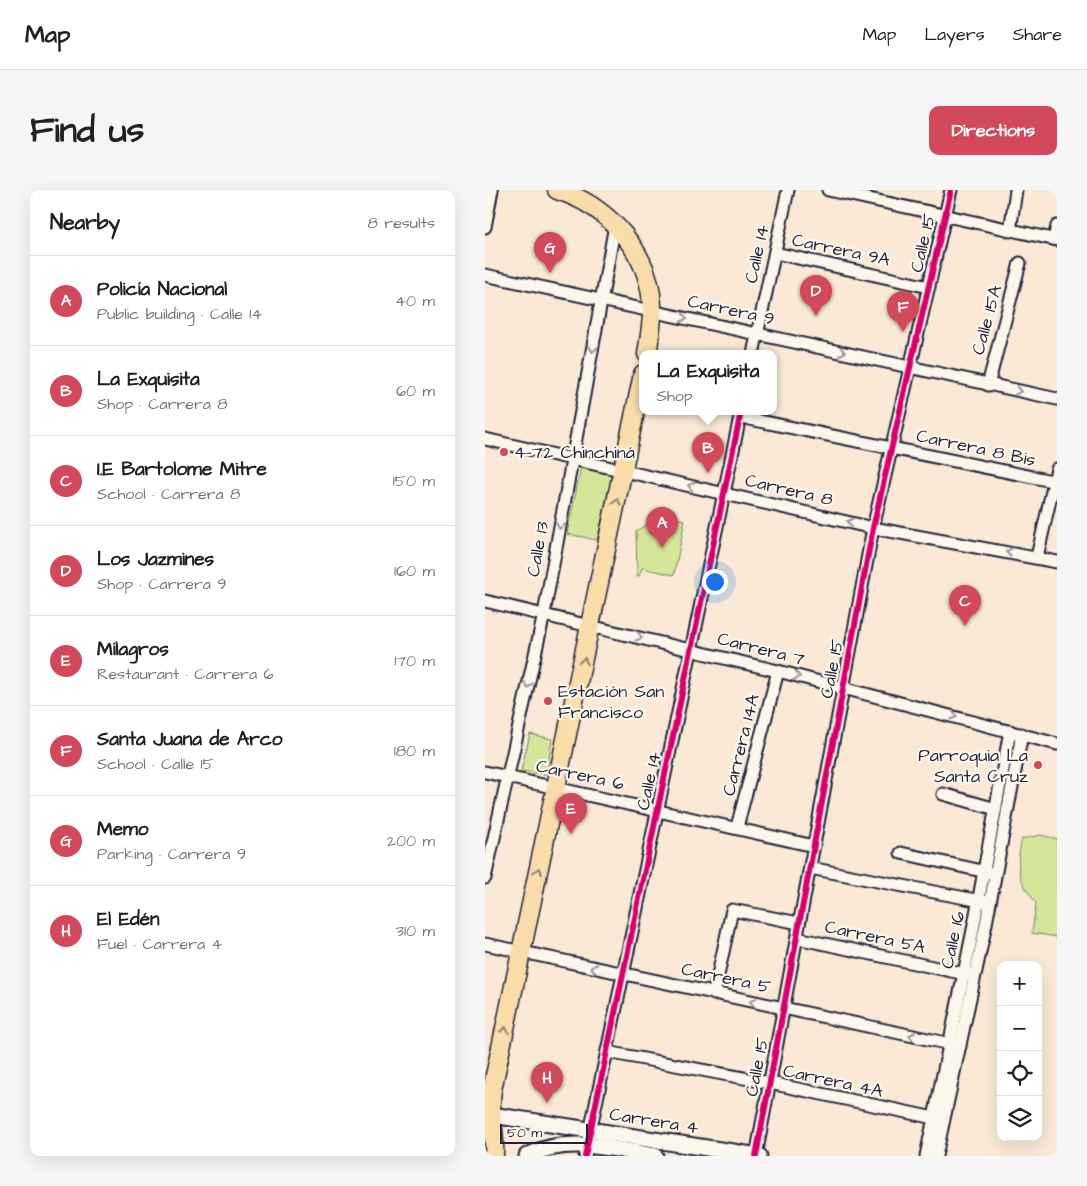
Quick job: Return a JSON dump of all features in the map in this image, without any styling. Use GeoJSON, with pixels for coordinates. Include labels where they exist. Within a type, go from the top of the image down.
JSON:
{"type":"FeatureCollection","features":[{"type":"Feature","properties":{"kind":"main road"},"geometry":{"type":"LineString","coordinates":[[557,190],[587,202],[615,225],[628,239],[641,264],[652,311],[647,350]]}},
{"type":"Feature","properties":{"kind":"main road"},"geometry":{"type":"LineString","coordinates":[[494,1156],[488,1114],[491,1095],[639,393]]}},
{"type":"Feature","properties":{"kind":"main road","name":"Carrera 4"},"geometry":{"type":"LineString","coordinates":[[488,1114],[588,1144],[655,1156]]}},
{"type":"Feature","properties":{"kind":"main road","name":"Carrera 4"},"geometry":{"type":"LineString","coordinates":[[527,1156],[561,1145],[588,1144],[757,1156]]}},
{"type":"Feature","properties":{"kind":"street"},"geometry":{"type":"LineString","coordinates":[[485,227],[492,190]]}},
{"type":"Feature","properties":{"kind":"street","name":"Calle 14"},"geometry":{"type":"LineString","coordinates":[[754,350],[788,190]]}},
{"type":"Feature","properties":{"kind":"street"},"geometry":{"type":"LineString","coordinates":[[828,190],[1056,240],[1057,226]]}},
{"type":"Feature","properties":{"kind":"street","name":"Calle 15"},"geometry":{"type":"LineString","coordinates":[[757,1156],[873,528],[951,190]]}},
{"type":"Feature","properties":{"kind":"street"},"geometry":{"type":"LineString","coordinates":[[1010,231],[1017,190]]}},
{"type":"Feature","properties":{"kind":"street","name":"Calle 13"},"geometry":{"type":"LineString","coordinates":[[485,878],[544,614],[615,225]]}},
{"type":"Feature","properties":{"kind":"street","name":"Carrera 9A"},"geometry":{"type":"LineString","coordinates":[[775,253],[929,287]]}},
{"type":"Feature","properties":{"kind":"street","name":"Calle 15A"},"geometry":{"type":"LineString","coordinates":[[988,385],[1019,263]]}},
{"type":"Feature","properties":{"kind":"street","name":"Carrera 9"},"geometry":{"type":"LineString","coordinates":[[485,275],[1057,399]]}},
{"type":"Feature","properties":{"kind":"street","name":"Calle 14"},"geometry":{"type":"LineString","coordinates":[[588,1144],[741,415]]}},
{"type":"Feature","properties":{"kind":"street","name":"Carrera 8 Bis"},"geometry":{"type":"LineString","coordinates":[[745,415],[1055,482]]}},
{"type":"Feature","properties":{"kind":"street","name":"Carrera 8"},"geometry":{"type":"LineString","coordinates":[[485,439],[873,528],[1057,562]]}},
{"type":"Feature","properties":{"kind":"street"},"geometry":{"type":"LineString","coordinates":[[1037,558],[1057,469]]}},
{"type":"Feature","properties":{"kind":"street","name":"Carrera 7"},"geometry":{"type":"LineString","coordinates":[[485,601],[843,687],[1057,744]]}},
{"type":"Feature","properties":{"kind":"street","name":"Carrera 14A"},"geometry":{"type":"LineString","coordinates":[[737,828],[778,671]]}},
{"type":"Feature","properties":{"kind":"street","name":"Calle 16"},"geometry":{"type":"LineString","coordinates":[[990,873],[996,808],[1010,731]]}},
{"type":"Feature","properties":{"kind":"street","name":"Calle 16"},"geometry":{"type":"LineString","coordinates":[[936,1156],[969,975],[1022,734]]}},
{"type":"Feature","properties":{"kind":"street","name":"Carrera 6"},"geometry":{"type":"LineString","coordinates":[[485,772],[814,846]]}},
{"type":"Feature","properties":{"kind":"street"},"geometry":{"type":"LineString","coordinates":[[943,794],[996,808]]}},
{"type":"Feature","properties":{"kind":"street"},"geometry":{"type":"LineString","coordinates":[[901,853],[990,873]]}},
{"type":"Feature","properties":{"kind":"street"},"geometry":{"type":"LineString","coordinates":[[810,868],[984,902]]}},
{"type":"Feature","properties":{"kind":"street","name":"Carrera 5A"},"geometry":{"type":"LineString","coordinates":[[714,994],[732,910],[799,924]]}},
{"type":"Feature","properties":{"kind":"street","name":"Carrera 5A"},"geometry":{"type":"LineString","coordinates":[[797,938],[969,975]]}},
{"type":"Feature","properties":{"kind":"street","name":"Carrera 5"},"geometry":{"type":"LineString","coordinates":[[485,944],[955,1045]]}},
{"type":"Feature","properties":{"kind":"street","name":"Calle 16"},"geometry":{"type":"LineString","coordinates":[[926,1156],[934,1118],[955,1045]]}},
{"type":"Feature","properties":{"kind":"street","name":"Carrera 4A"},"geometry":{"type":"LineString","coordinates":[[607,1052],[770,1083],[934,1118]]}},
{"type":"Feature","properties":{"kind":"green space"},"geometry":{"type":"Polygon","coordinates":[[[581,468],[612,475],[597,540],[567,534],[581,468]]]}},
{"type":"Feature","properties":{"kind":"green space"},"geometry":{"type":"Polygon","coordinates":[[[653,513],[685,520],[674,575],[642,568],[639,576],[637,576],[636,531],[651,522],[653,513]]]}},
{"type":"Feature","properties":{"kind":"green space"},"geometry":{"type":"Polygon","coordinates":[[[530,734],[552,739],[547,775],[521,771],[530,734]]]}},
{"type":"Feature","properties":{"kind":"green space"},"geometry":{"type":"Polygon","coordinates":[[[1040,835],[1057,839],[1057,937],[1032,933],[1036,903],[1025,887],[1020,873],[1019,858],[1022,839],[1040,835]]]}},
{"type":"Feature","properties":{"kind":"cycle path"},"geometry":{"type":"LineString","coordinates":[[756,1156],[873,528],[951,190]]}},
{"type":"Feature","properties":{"kind":"cycle path"},"geometry":{"type":"LineString","coordinates":[[585,1156],[740,415]]}},
{"type":"Feature","properties":{"kind":"place","name":"Memo"},"geometry":{"type":"Point","coordinates":[550,273]}},
{"type":"Feature","properties":{"kind":"place","name":"Los Jazmines"},"geometry":{"type":"Point","coordinates":[816,316]}},
{"type":"Feature","properties":{"kind":"place","name":"Santa Juana de Arco"},"geometry":{"type":"Point","coordinates":[903,332]}},
{"type":"Feature","properties":{"kind":"place","name":"4-72 Chinchiná"},"geometry":{"type":"Point","coordinates":[504,452]}},
{"type":"Feature","properties":{"kind":"place","name":"La Exquisita"},"geometry":{"type":"Point","coordinates":[708,473]}},
{"type":"Feature","properties":{"kind":"place","name":"Policía Nacional"},"geometry":{"type":"Point","coordinates":[662,548]}},
{"type":"Feature","properties":{"kind":"place","name":"I.E Bartolome Mitre"},"geometry":{"type":"Point","coordinates":[965,626]}},
{"type":"Feature","properties":{"kind":"place","name":"Estación San Francisco"},"geometry":{"type":"Point","coordinates":[548,701]}},
{"type":"Feature","properties":{"kind":"place","name":"Parroquia La Santa Cruz"},"geometry":{"type":"Point","coordinates":[1038,765]}},
{"type":"Feature","properties":{"kind":"place","name":"Milagros"},"geometry":{"type":"Point","coordinates":[571,834]}},
{"type":"Feature","properties":{"kind":"place","name":"El Edén"},"geometry":{"type":"Point","coordinates":[547,1103]}}]}
